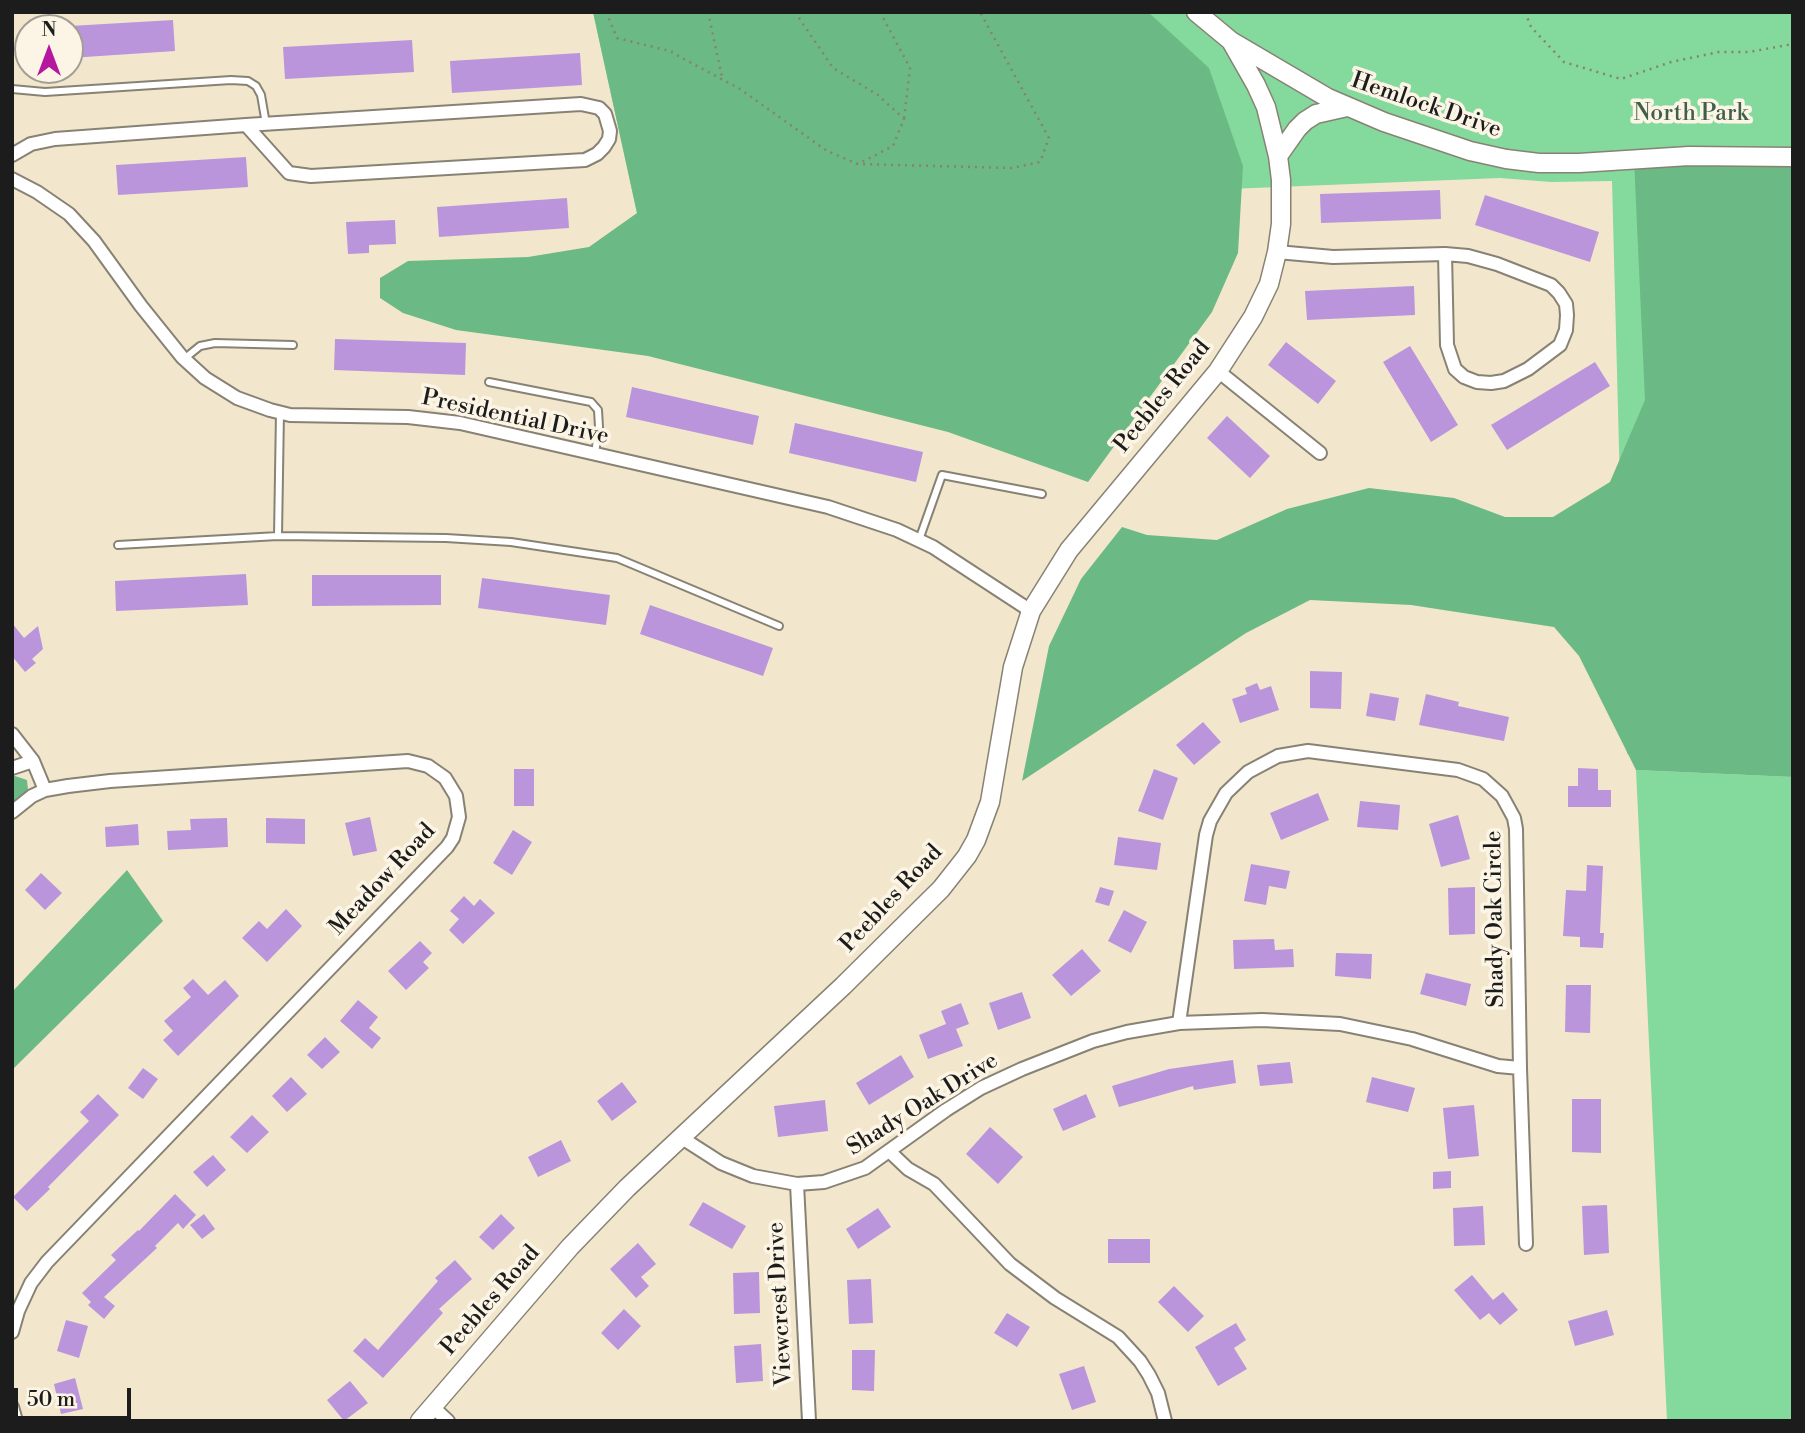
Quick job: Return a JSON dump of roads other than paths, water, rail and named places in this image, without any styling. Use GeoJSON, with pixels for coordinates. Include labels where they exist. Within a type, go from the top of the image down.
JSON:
{"type":"FeatureCollection","features":[{"type":"Feature","properties":{"kind":"street","name":"Hemlock Drive"},"geometry":{"type":"LineString","coordinates":[[1196,12],[1231,41],[1307,88],[1347,107],[1470,152],[1539,163],[1689,156],[1793,157]]}},
{"type":"Feature","properties":{"kind":"street","name":"Peebles Road"},"geometry":{"type":"LineString","coordinates":[[420,1421],[570,1247],[627,1188],[843,986],[941,889],[967,856],[976,840],[989,802],[1011,677],[1031,611],[1069,550],[1219,371],[1262,301],[1277,252],[1281,212],[1278,156],[1266,107],[1231,41]]}},
{"type":"Feature","properties":{"kind":"street"},"geometry":{"type":"LineString","coordinates":[[12,155],[31,144],[55,139],[246,125],[581,104],[599,108],[605,114],[610,131],[604,146],[597,154],[585,160],[311,176],[289,173],[246,125]]}},
{"type":"Feature","properties":{"kind":"street"},"geometry":{"type":"LineString","coordinates":[[1278,156],[1305,121],[1316,114],[1347,107]]}},
{"type":"Feature","properties":{"kind":"street","name":"Presidential Drive"},"geometry":{"type":"LineString","coordinates":[[12,179],[54,203],[79,225],[184,359],[218,388],[254,405],[280,412],[315,416],[408,417],[460,423],[828,507],[919,540],[1031,611]]}},
{"type":"Feature","properties":{"kind":"street"},"geometry":{"type":"LineString","coordinates":[[1277,252],[1333,257],[1445,254],[1468,256],[1497,264],[1551,285],[1566,304],[1566,330],[1560,345],[1536,363],[1504,381],[1476,382],[1464,377],[1455,369],[1447,345],[1445,254]]}},
{"type":"Feature","properties":{"kind":"street"},"geometry":{"type":"LineString","coordinates":[[1219,371],[1320,453]]}},
{"type":"Feature","properties":{"kind":"street"},"geometry":{"type":"LineString","coordinates":[[12,734],[33,761],[45,790]]}},
{"type":"Feature","properties":{"kind":"street","name":"Shady Oak Circle"},"geometry":{"type":"LineString","coordinates":[[1180,1023],[1206,835],[1218,805],[1236,782],[1248,772],[1271,759],[1308,751],[1458,770],[1482,779],[1502,796],[1514,818],[1517,843],[1526,1244]]}},
{"type":"Feature","properties":{"kind":"street"},"geometry":{"type":"LineString","coordinates":[[12,768],[33,761]]}},
{"type":"Feature","properties":{"kind":"street","name":"Meadow Road"},"geometry":{"type":"LineString","coordinates":[[12,812],[32,796],[45,790],[110,780],[408,761],[428,766],[445,778],[456,796],[459,817],[453,838],[447,847],[47,1262],[31,1283],[12,1332]]}},
{"type":"Feature","properties":{"kind":"street","name":"Shady Oak Drive"},"geometry":{"type":"LineString","coordinates":[[682,1138],[695,1148],[737,1170],[768,1180],[797,1184],[824,1182],[866,1168],[957,1103],[1022,1069],[1093,1041],[1180,1023],[1262,1020],[1340,1024],[1412,1039],[1498,1066],[1520,1068]]}},
{"type":"Feature","properties":{"kind":"street"},"geometry":{"type":"LineString","coordinates":[[889,1151],[908,1169],[934,1184],[1019,1272],[1118,1337],[1149,1375],[1158,1393],[1165,1421]]}},
{"type":"Feature","properties":{"kind":"street","name":"Viewcrest Drive"},"geometry":{"type":"LineString","coordinates":[[797,1184],[809,1421]]}},
{"type":"Feature","properties":{"kind":"street"},"geometry":{"type":"LineString","coordinates":[[433,1406],[447,1421]]}},
{"type":"Feature","properties":{"kind":"street"},"geometry":{"type":"LineString","coordinates":[[12,1407],[16,1421]]}},
{"type":"Feature","properties":{"kind":"lane"},"geometry":{"type":"LineString","coordinates":[[12,89],[45,92],[248,81],[256,86],[261,95],[266,124]]}},
{"type":"Feature","properties":{"kind":"lane"},"geometry":{"type":"LineString","coordinates":[[184,359],[200,346],[215,343],[293,345]]}},
{"type":"Feature","properties":{"kind":"lane"},"geometry":{"type":"LineString","coordinates":[[489,382],[591,402],[598,410],[599,427],[594,455]]}},
{"type":"Feature","properties":{"kind":"lane"},"geometry":{"type":"LineString","coordinates":[[278,536],[280,412]]}},
{"type":"Feature","properties":{"kind":"lane"},"geometry":{"type":"LineString","coordinates":[[919,540],[942,474],[1042,494]]}},
{"type":"Feature","properties":{"kind":"lane"},"geometry":{"type":"LineString","coordinates":[[118,545],[278,536],[446,538],[511,542],[617,558],[779,626]]}},
{"type":"Feature","properties":{"kind":"park label","name":"North Park"},"geometry":{"type":"Point","coordinates":[1691,114]}}]}
